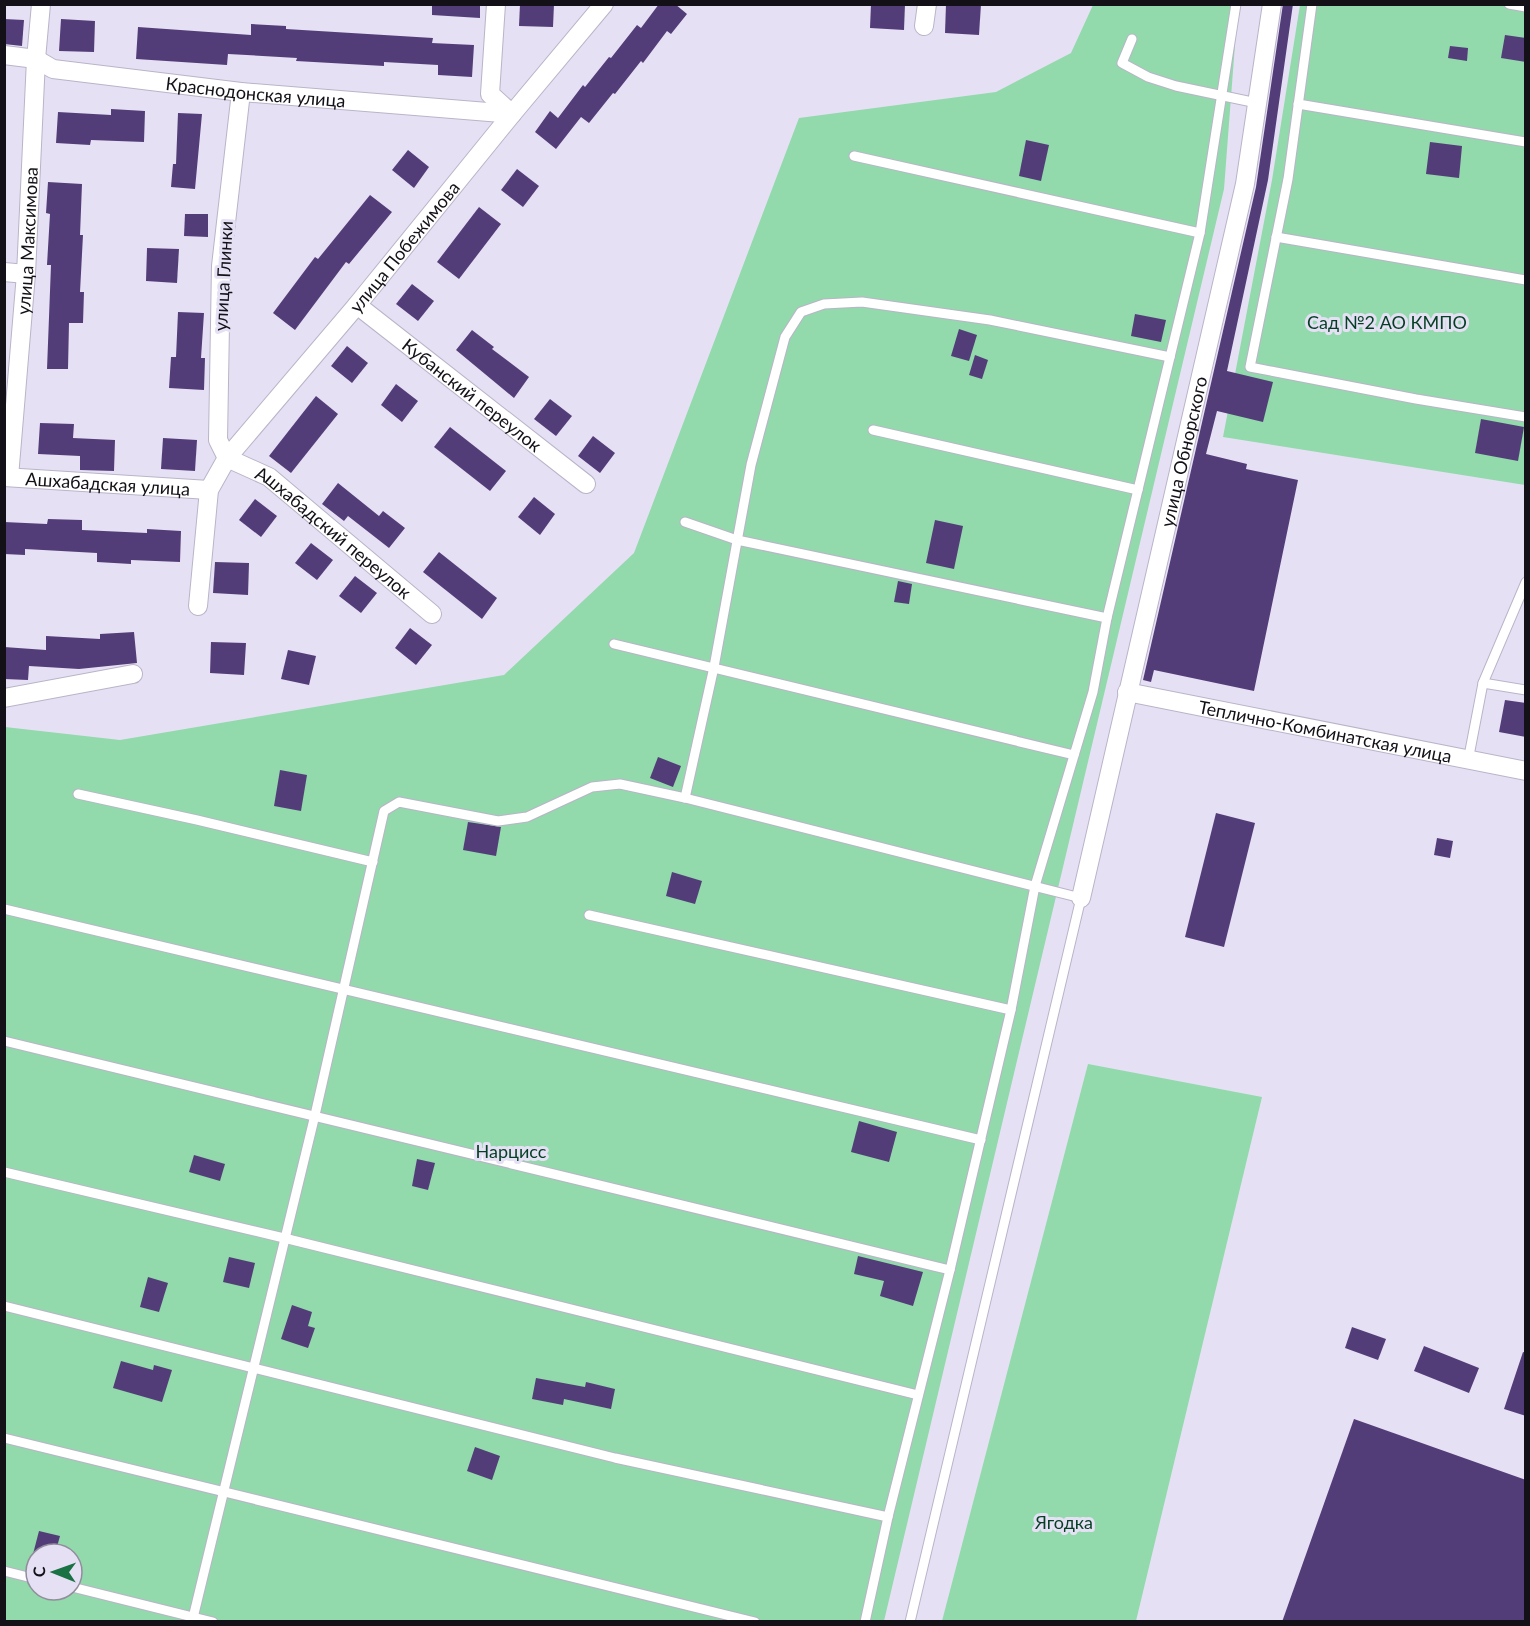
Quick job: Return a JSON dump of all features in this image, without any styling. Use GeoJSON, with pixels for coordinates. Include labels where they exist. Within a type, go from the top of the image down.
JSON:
{"type":"FeatureCollection","features":[{"type":"Feature","properties":{"kind":"street","name":"улица Максимова"},"geometry":{"type":"LineString","coordinates":[[7,477],[26,274],[36,59],[41,4]]}},
{"type":"Feature","properties":{"kind":"street"},"geometry":{"type":"LineString","coordinates":[[496,4],[490,94],[512,114]]}},
{"type":"Feature","properties":{"kind":"street","name":"улица Побежимова"},"geometry":{"type":"LineString","coordinates":[[209,490],[227,458],[357,305],[604,4]]}},
{"type":"Feature","properties":{"kind":"street"},"geometry":{"type":"LineString","coordinates":[[924,26],[927,4]]}},
{"type":"Feature","properties":{"kind":"street","name":"улица Обнорского"},"geometry":{"type":"LineString","coordinates":[[1081,898],[1245,184],[1272,4]]}},
{"type":"Feature","properties":{"kind":"street","name":"Краснодонская улица"},"geometry":{"type":"LineString","coordinates":[[4,55],[36,59],[52,69],[241,92],[512,114]]}},
{"type":"Feature","properties":{"kind":"street","name":"улица Глинки"},"geometry":{"type":"LineString","coordinates":[[227,458],[218,441],[221,266],[241,92]]}},
{"type":"Feature","properties":{"kind":"street"},"geometry":{"type":"LineString","coordinates":[[4,272],[26,274]]}},
{"type":"Feature","properties":{"kind":"street","name":"Кубанский переулок"},"geometry":{"type":"LineString","coordinates":[[357,305],[586,484]]}},
{"type":"Feature","properties":{"kind":"street","name":"Ашхабадский переулок"},"geometry":{"type":"LineString","coordinates":[[227,458],[269,477],[432,614]]}},
{"type":"Feature","properties":{"kind":"street","name":"Ашхабадская улица"},"geometry":{"type":"LineString","coordinates":[[7,477],[209,490]]}},
{"type":"Feature","properties":{"kind":"street"},"geometry":{"type":"LineString","coordinates":[[198,606],[209,490]]}},
{"type":"Feature","properties":{"kind":"street"},"geometry":{"type":"LineString","coordinates":[[4,698],[133,674]]}},
{"type":"Feature","properties":{"kind":"street","name":"Теплично-Комбинатская улица"},"geometry":{"type":"LineString","coordinates":[[1127,692],[1526,771]]}},
{"type":"Feature","properties":{"kind":"lane"},"geometry":{"type":"LineString","coordinates":[[865,1622],[888,1517],[951,1270],[1011,1010],[1035,886],[1093,692],[1107,618],[1200,233],[1236,4]]}},
{"type":"Feature","properties":{"kind":"lane"},"geometry":{"type":"LineString","coordinates":[[1312,4],[1288,179],[1250,367],[1416,399],[1526,417]]}},
{"type":"Feature","properties":{"kind":"lane"},"geometry":{"type":"LineString","coordinates":[[1509,4],[1526,7]]}},
{"type":"Feature","properties":{"kind":"lane"},"geometry":{"type":"LineString","coordinates":[[1132,39],[1122,63],[1148,77],[1176,86],[1257,103]]}},
{"type":"Feature","properties":{"kind":"lane"},"geometry":{"type":"LineString","coordinates":[[1298,104],[1526,142]]}},
{"type":"Feature","properties":{"kind":"lane"},"geometry":{"type":"LineString","coordinates":[[855,156],[1200,233]]}},
{"type":"Feature","properties":{"kind":"lane"},"geometry":{"type":"LineString","coordinates":[[1276,237],[1526,280]]}},
{"type":"Feature","properties":{"kind":"lane"},"geometry":{"type":"LineString","coordinates":[[685,798],[714,667],[751,465],[785,337],[801,312],[824,304],[862,302],[990,320],[1170,357]]}},
{"type":"Feature","properties":{"kind":"lane"},"geometry":{"type":"LineString","coordinates":[[873,430],[1138,490]]}},
{"type":"Feature","properties":{"kind":"lane"},"geometry":{"type":"LineString","coordinates":[[685,522],[737,540],[1107,618]]}},
{"type":"Feature","properties":{"kind":"lane"},"geometry":{"type":"LineString","coordinates":[[1468,761],[1483,682],[1526,582]]}},
{"type":"Feature","properties":{"kind":"lane"},"geometry":{"type":"LineString","coordinates":[[614,644],[1074,755]]}},
{"type":"Feature","properties":{"kind":"lane"},"geometry":{"type":"LineString","coordinates":[[1483,682],[1526,690]]}},
{"type":"Feature","properties":{"kind":"lane"},"geometry":{"type":"LineString","coordinates":[[192,1619],[315,1115],[384,811],[399,802],[498,821],[527,817],[592,787],[620,784],[685,798],[1081,898],[910,1622]]}},
{"type":"Feature","properties":{"kind":"lane"},"geometry":{"type":"LineString","coordinates":[[78,794],[373,862]]}},
{"type":"Feature","properties":{"kind":"lane"},"geometry":{"type":"LineString","coordinates":[[4,909],[981,1140]]}},
{"type":"Feature","properties":{"kind":"lane"},"geometry":{"type":"LineString","coordinates":[[589,915],[1011,1010]]}},
{"type":"Feature","properties":{"kind":"lane"},"geometry":{"type":"LineString","coordinates":[[4,1041],[951,1270]]}},
{"type":"Feature","properties":{"kind":"lane"},"geometry":{"type":"LineString","coordinates":[[4,1172],[284,1238],[918,1395]]}},
{"type":"Feature","properties":{"kind":"lane"},"geometry":{"type":"LineString","coordinates":[[4,1306],[615,1458],[888,1517]]}},
{"type":"Feature","properties":{"kind":"lane"},"geometry":{"type":"LineString","coordinates":[[4,1438],[755,1622]]}},
{"type":"Feature","properties":{"kind":"lane"},"geometry":{"type":"LineString","coordinates":[[4,1571],[24,1576]]}},
{"type":"Feature","properties":{"kind":"lane"},"geometry":{"type":"LineString","coordinates":[[84,1590],[192,1619],[213,1622]]}},
{"type":"Feature","properties":{"kind":"green space","name":"Нарцисс"},"geometry":{"type":"Polygon","coordinates":[[[1093,5],[1238,5],[1224,189],[884,1621],[5,1622],[5,727],[120,740],[504,675],[634,553],[799,118],[996,92],[1071,53],[1093,5]]]}},
{"type":"Feature","properties":{"kind":"green space","name":"Сад №2 АО КМПО"},"geometry":{"type":"Polygon","coordinates":[[[1300,5],[1525,5],[1525,485],[1223,437],[1272,180],[1300,5]]]}},
{"type":"Feature","properties":{"kind":"green space","name":"Ягодка"},"geometry":{"type":"Polygon","coordinates":[[[1088,1064],[1262,1097],[1136,1621],[942,1621],[1088,1064]]]}},
{"type":"Feature","properties":{"kind":"building"},"geometry":{"type":"Polygon","coordinates":[[[432,4],[480,4],[480,18],[432,15],[432,4]]]}},
{"type":"Feature","properties":{"kind":"building"},"geometry":{"type":"Polygon","coordinates":[[[520,4],[554,4],[553,27],[519,26],[520,4]]]}},
{"type":"Feature","properties":{"kind":"building"},"geometry":{"type":"Polygon","coordinates":[[[659,4],[675,4],[687,14],[671,34],[667,31],[643,63],[641,61],[589,123],[581,117],[556,149],[535,132],[550,111],[558,118],[583,85],[585,87],[637,25],[641,28],[659,4]]]}},
{"type":"Feature","properties":{"kind":"building"},"geometry":{"type":"Polygon","coordinates":[[[871,4],[905,4],[904,30],[870,28],[871,4]]]}},
{"type":"Feature","properties":{"kind":"building"},"geometry":{"type":"Polygon","coordinates":[[[946,4],[981,4],[979,35],[945,33],[946,4]]]}},
{"type":"Feature","properties":{"kind":"building"},"geometry":{"type":"Polygon","coordinates":[[[1283,4],[1293,4],[1268,180],[1227,371],[1273,382],[1263,422],[1217,411],[1206,454],[1247,464],[1246,469],[1298,480],[1254,691],[1154,670],[1151,682],[1143,680],[1256,187],[1283,4]]]}},
{"type":"Feature","properties":{"kind":"building"},"geometry":{"type":"Polygon","coordinates":[[[4,19],[24,20],[22,46],[4,44],[4,19]]]}},
{"type":"Feature","properties":{"kind":"building"},"geometry":{"type":"Polygon","coordinates":[[[61,19],[95,21],[94,52],[59,51],[61,19]]]}},
{"type":"Feature","properties":{"kind":"building"},"geometry":{"type":"Polygon","coordinates":[[[251,24],[286,26],[286,29],[433,38],[432,43],[474,45],[472,77],[438,75],[438,65],[384,62],[384,66],[228,54],[227,65],[136,59],[138,27],[251,35],[251,24]]]}},
{"type":"Feature","properties":{"kind":"building"},"geometry":{"type":"Polygon","coordinates":[[[1505,35],[1526,38],[1526,62],[1501,58],[1505,35]]]}},
{"type":"Feature","properties":{"kind":"building"},"geometry":{"type":"Polygon","coordinates":[[[1450,46],[1468,48],[1467,61],[1448,58],[1450,46]]]}},
{"type":"Feature","properties":{"kind":"building"},"geometry":{"type":"Polygon","coordinates":[[[111,109],[145,111],[144,142],[91,140],[90,145],[56,143],[58,112],[111,115],[111,109]]]}},
{"type":"Feature","properties":{"kind":"building"},"geometry":{"type":"Polygon","coordinates":[[[178,113],[202,114],[195,189],[171,187],[173,164],[176,164],[178,113]]]}},
{"type":"Feature","properties":{"kind":"building"},"geometry":{"type":"Polygon","coordinates":[[[1026,140],[1049,145],[1041,181],[1019,176],[1026,140]]]}},
{"type":"Feature","properties":{"kind":"building"},"geometry":{"type":"Polygon","coordinates":[[[1430,142],[1462,146],[1459,178],[1426,174],[1430,142]]]}},
{"type":"Feature","properties":{"kind":"building"},"geometry":{"type":"Polygon","coordinates":[[[408,150],[429,167],[414,188],[392,170],[408,150]]]}},
{"type":"Feature","properties":{"kind":"building"},"geometry":{"type":"Polygon","coordinates":[[[517,169],[539,186],[523,207],[501,190],[517,169]]]}},
{"type":"Feature","properties":{"kind":"building"},"geometry":{"type":"Polygon","coordinates":[[[48,182],[82,184],[80,235],[83,235],[80,292],[84,292],[83,323],[69,323],[68,369],[47,369],[51,265],[47,265],[50,214],[46,213],[48,182]]]}},
{"type":"Feature","properties":{"kind":"building"},"geometry":{"type":"Polygon","coordinates":[[[370,195],[392,212],[349,264],[346,262],[295,330],[273,313],[315,257],[318,259],[370,195]]]}},
{"type":"Feature","properties":{"kind":"building"},"geometry":{"type":"Polygon","coordinates":[[[479,207],[501,224],[459,279],[437,262],[479,207]]]}},
{"type":"Feature","properties":{"kind":"building"},"geometry":{"type":"Polygon","coordinates":[[[185,214],[208,214],[208,237],[184,236],[185,214]]]}},
{"type":"Feature","properties":{"kind":"building"},"geometry":{"type":"Polygon","coordinates":[[[147,248],[179,249],[177,283],[146,281],[147,248]]]}},
{"type":"Feature","properties":{"kind":"building"},"geometry":{"type":"Polygon","coordinates":[[[412,284],[434,301],[418,321],[396,304],[412,284]]]}},
{"type":"Feature","properties":{"kind":"building"},"geometry":{"type":"Polygon","coordinates":[[[178,312],[204,313],[201,358],[205,358],[204,390],[169,388],[171,357],[176,357],[178,312]]]}},
{"type":"Feature","properties":{"kind":"building"},"geometry":{"type":"Polygon","coordinates":[[[1135,314],[1166,320],[1161,342],[1131,336],[1135,314]]]}},
{"type":"Feature","properties":{"kind":"building"},"geometry":{"type":"Polygon","coordinates":[[[959,329],[977,335],[969,361],[951,356],[959,329]]]}},
{"type":"Feature","properties":{"kind":"building"},"geometry":{"type":"Polygon","coordinates":[[[472,330],[494,347],[492,349],[529,377],[514,398],[456,350],[472,330]]]}},
{"type":"Feature","properties":{"kind":"building"},"geometry":{"type":"Polygon","coordinates":[[[347,346],[368,363],[352,383],[331,366],[347,346]]]}},
{"type":"Feature","properties":{"kind":"building"},"geometry":{"type":"Polygon","coordinates":[[[975,355],[988,360],[982,379],[969,375],[975,355]]]}},
{"type":"Feature","properties":{"kind":"building"},"geometry":{"type":"Polygon","coordinates":[[[396,384],[418,401],[402,422],[381,405],[396,384]]]}},
{"type":"Feature","properties":{"kind":"building"},"geometry":{"type":"Polygon","coordinates":[[[316,396],[338,414],[291,473],[269,456],[316,396]]]}},
{"type":"Feature","properties":{"kind":"building"},"geometry":{"type":"Polygon","coordinates":[[[550,399],[572,416],[556,436],[534,419],[550,399]]]}},
{"type":"Feature","properties":{"kind":"building"},"geometry":{"type":"Polygon","coordinates":[[[1481,419],[1524,427],[1518,461],[1475,453],[1481,419]]]}},
{"type":"Feature","properties":{"kind":"building"},"geometry":{"type":"Polygon","coordinates":[[[40,423],[74,424],[73,438],[115,440],[114,471],[80,470],[80,456],[38,454],[40,423]]]}},
{"type":"Feature","properties":{"kind":"building"},"geometry":{"type":"Polygon","coordinates":[[[450,427],[506,471],[490,491],[434,447],[450,427]]]}},
{"type":"Feature","properties":{"kind":"building"},"geometry":{"type":"Polygon","coordinates":[[[593,436],[615,453],[600,473],[578,456],[593,436]]]}},
{"type":"Feature","properties":{"kind":"building"},"geometry":{"type":"Polygon","coordinates":[[[163,438],[197,440],[195,471],[161,469],[163,438]]]}},
{"type":"Feature","properties":{"kind":"building"},"geometry":{"type":"Polygon","coordinates":[[[338,483],[379,516],[383,511],[405,528],[389,548],[348,516],[344,521],[322,504],[338,483]]]}},
{"type":"Feature","properties":{"kind":"building"},"geometry":{"type":"Polygon","coordinates":[[[534,497],[555,514],[540,535],[518,517],[534,497]]]}},
{"type":"Feature","properties":{"kind":"building"},"geometry":{"type":"Polygon","coordinates":[[[255,499],[277,516],[261,537],[239,520],[255,499]]]}},
{"type":"Feature","properties":{"kind":"building"},"geometry":{"type":"Polygon","coordinates":[[[48,519],[82,520],[82,530],[147,533],[147,529],[181,531],[180,562],[131,560],[131,564],[97,562],[97,553],[25,549],[25,555],[4,554],[4,522],[47,524],[48,519]]]}},
{"type":"Feature","properties":{"kind":"building"},"geometry":{"type":"Polygon","coordinates":[[[935,520],[963,526],[954,569],[926,563],[935,520]]]}},
{"type":"Feature","properties":{"kind":"building"},"geometry":{"type":"Polygon","coordinates":[[[311,543],[333,560],[317,580],[295,563],[311,543]]]}},
{"type":"Feature","properties":{"kind":"building"},"geometry":{"type":"Polygon","coordinates":[[[439,552],[497,598],[482,619],[423,572],[439,552]]]}},
{"type":"Feature","properties":{"kind":"building"},"geometry":{"type":"Polygon","coordinates":[[[215,562],[249,563],[248,595],[213,593],[215,562]]]}},
{"type":"Feature","properties":{"kind":"building"},"geometry":{"type":"Polygon","coordinates":[[[355,576],[377,593],[361,613],[339,596],[355,576]]]}},
{"type":"Feature","properties":{"kind":"building"},"geometry":{"type":"Polygon","coordinates":[[[898,581],[912,584],[909,604],[894,602],[898,581]]]}},
{"type":"Feature","properties":{"kind":"building"},"geometry":{"type":"Polygon","coordinates":[[[410,628],[432,645],[416,665],[395,648],[410,628]]]}},
{"type":"Feature","properties":{"kind":"building"},"geometry":{"type":"Polygon","coordinates":[[[134,632],[137,663],[79,669],[29,666],[28,680],[4,679],[4,647],[46,650],[46,636],[100,639],[100,634],[134,632]]]}},
{"type":"Feature","properties":{"kind":"building"},"geometry":{"type":"Polygon","coordinates":[[[211,642],[246,643],[244,675],[210,673],[211,642]]]}},
{"type":"Feature","properties":{"kind":"building"},"geometry":{"type":"Polygon","coordinates":[[[288,650],[316,656],[309,685],[281,679],[288,650]]]}},
{"type":"Feature","properties":{"kind":"building"},"geometry":{"type":"Polygon","coordinates":[[[1505,700],[1526,703],[1526,737],[1499,732],[1505,700]]]}},
{"type":"Feature","properties":{"kind":"building"},"geometry":{"type":"Polygon","coordinates":[[[658,757],[681,766],[673,787],[650,778],[658,757]]]}},
{"type":"Feature","properties":{"kind":"building"},"geometry":{"type":"Polygon","coordinates":[[[280,770],[307,775],[301,811],[274,806],[280,770]]]}},
{"type":"Feature","properties":{"kind":"building"},"geometry":{"type":"Polygon","coordinates":[[[1216,813],[1255,823],[1224,947],[1185,937],[1216,813]]]}},
{"type":"Feature","properties":{"kind":"building"},"geometry":{"type":"Polygon","coordinates":[[[468,822],[501,827],[496,856],[463,850],[468,822]]]}},
{"type":"Feature","properties":{"kind":"building"},"geometry":{"type":"Polygon","coordinates":[[[1437,838],[1453,841],[1450,858],[1434,855],[1437,838]]]}},
{"type":"Feature","properties":{"kind":"building"},"geometry":{"type":"Polygon","coordinates":[[[672,872],[702,881],[695,904],[666,896],[672,872]]]}},
{"type":"Feature","properties":{"kind":"building"},"geometry":{"type":"Polygon","coordinates":[[[859,1121],[897,1132],[889,1162],[851,1152],[859,1121]]]}},
{"type":"Feature","properties":{"kind":"building"},"geometry":{"type":"Polygon","coordinates":[[[194,1155],[225,1164],[220,1181],[189,1172],[194,1155]]]}},
{"type":"Feature","properties":{"kind":"building"},"geometry":{"type":"Polygon","coordinates":[[[417,1159],[435,1163],[428,1190],[412,1186],[417,1159]]]}},
{"type":"Feature","properties":{"kind":"building"},"geometry":{"type":"Polygon","coordinates":[[[858,1256],[923,1272],[913,1306],[880,1296],[884,1281],[854,1274],[858,1256]]]}},
{"type":"Feature","properties":{"kind":"building"},"geometry":{"type":"Polygon","coordinates":[[[229,1257],[255,1263],[249,1288],[223,1282],[229,1257]]]}},
{"type":"Feature","properties":{"kind":"building"},"geometry":{"type":"Polygon","coordinates":[[[148,1277],[168,1283],[159,1312],[140,1307],[148,1277]]]}},
{"type":"Feature","properties":{"kind":"building"},"geometry":{"type":"Polygon","coordinates":[[[292,1305],[312,1312],[308,1326],[315,1328],[308,1348],[281,1339],[292,1305]]]}},
{"type":"Feature","properties":{"kind":"building"},"geometry":{"type":"Polygon","coordinates":[[[1352,1327],[1386,1339],[1378,1360],[1345,1348],[1352,1327]]]}},
{"type":"Feature","properties":{"kind":"building"},"geometry":{"type":"Polygon","coordinates":[[[1424,1346],[1479,1368],[1469,1393],[1414,1371],[1424,1346]]]}},
{"type":"Feature","properties":{"kind":"building"},"geometry":{"type":"Polygon","coordinates":[[[1523,1352],[1526,1353],[1526,1416],[1504,1409],[1523,1352]]]}},
{"type":"Feature","properties":{"kind":"building"},"geometry":{"type":"Polygon","coordinates":[[[121,1361],[153,1370],[154,1365],[172,1370],[162,1402],[113,1388],[121,1361]]]}},
{"type":"Feature","properties":{"kind":"building"},"geometry":{"type":"Polygon","coordinates":[[[536,1378],[585,1387],[586,1382],[615,1389],[611,1409],[564,1399],[563,1405],[532,1399],[536,1378]]]}},
{"type":"Feature","properties":{"kind":"building"},"geometry":{"type":"Polygon","coordinates":[[[1354,1419],[1526,1480],[1526,1622],[1282,1622],[1354,1419]]]}},
{"type":"Feature","properties":{"kind":"building"},"geometry":{"type":"Polygon","coordinates":[[[475,1447],[500,1456],[492,1480],[467,1471],[475,1447]]]}},
{"type":"Feature","properties":{"kind":"building"},"geometry":{"type":"Polygon","coordinates":[[[39,1531],[60,1536],[58,1542],[36,1542],[39,1531]]]}}]}
